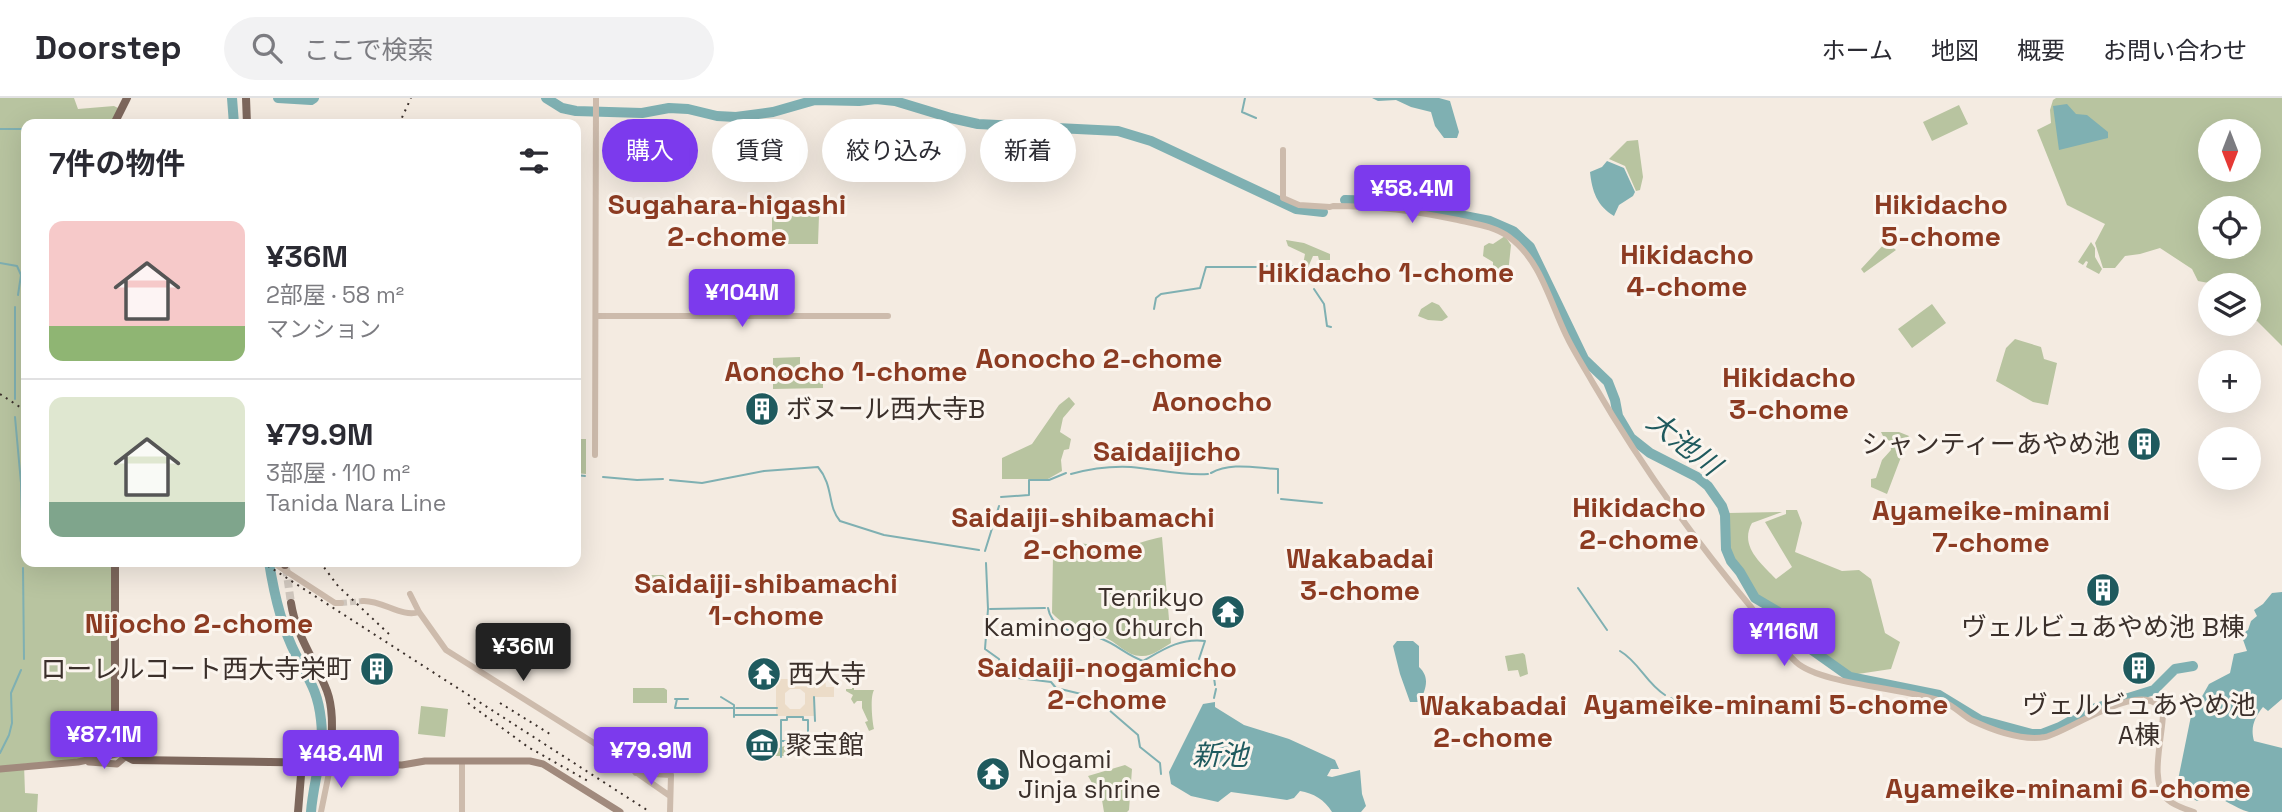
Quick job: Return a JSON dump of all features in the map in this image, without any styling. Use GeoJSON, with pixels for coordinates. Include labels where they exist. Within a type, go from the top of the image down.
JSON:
{"type":"FeatureCollection","features":[{"type":"Feature","properties":{"kind":"main road"},"geometry":{"type":"LineString","coordinates":[[116,119],[127,98]]}},
{"type":"Feature","properties":{"kind":"main road"},"geometry":{"type":"LineString","coordinates":[[246,99],[247,119]]}},
{"type":"Feature","properties":{"kind":"main road"},"geometry":{"type":"LineString","coordinates":[[115,567],[115,732],[117,747],[133,760],[402,765],[425,761],[513,761],[543,764],[620,812]]}},
{"type":"Feature","properties":{"kind":"main road"},"geometry":{"type":"LineString","coordinates":[[291,603],[301,637],[330,701],[329,763]]}},
{"type":"Feature","properties":{"kind":"main road"},"geometry":{"type":"LineString","coordinates":[[0,769],[78,762],[117,764],[124,754]]}},
{"type":"Feature","properties":{"kind":"main road"},"geometry":{"type":"LineString","coordinates":[[298,812],[305,763]]}},
{"type":"Feature","properties":{"kind":"street"},"geometry":{"type":"LineString","coordinates":[[595,455],[596,98]]}},
{"type":"Feature","properties":{"kind":"street"},"geometry":{"type":"LineString","coordinates":[[1283,150],[1283,198],[1294,203],[1329,208],[1333,205],[1376,205],[1411,211],[1494,228],[1523,248],[1534,263],[1568,339],[1631,446],[1709,555],[1798,664],[1822,674],[1940,701],[1970,719],[2026,738],[2048,737],[2091,715],[2122,704],[2149,700],[2160,706],[2163,713],[2158,766],[2161,792],[2174,804],[2194,812]]}},
{"type":"Feature","properties":{"kind":"street"},"geometry":{"type":"LineString","coordinates":[[596,316],[888,316]]}},
{"type":"Feature","properties":{"kind":"street"},"geometry":{"type":"LineString","coordinates":[[287,567],[335,603],[341,603]]}},
{"type":"Feature","properties":{"kind":"street"},"geometry":{"type":"LineString","coordinates":[[410,594],[419,612],[446,650],[594,743],[670,796]]}},
{"type":"Feature","properties":{"kind":"street"},"geometry":{"type":"LineString","coordinates":[[363,601],[377,601],[412,615],[419,612]]}},
{"type":"Feature","properties":{"kind":"street"},"geometry":{"type":"LineString","coordinates":[[462,812],[463,761]]}},
{"type":"Feature","properties":{"kind":"street"},"geometry":{"type":"LineString","coordinates":[[321,812],[329,763]]}},
{"type":"Feature","properties":{"kind":"street"},"geometry":{"type":"LineString","coordinates":[[635,772],[671,775],[670,812]]}},
{"type":"Feature","properties":{"kind":"green space"},"geometry":{"type":"Polygon","coordinates":[[[0,98],[74,98],[78,109],[118,108],[115,119],[21,119],[21,567],[113,567],[113,751],[83,759],[24,764],[25,793],[38,794],[37,812],[0,812],[0,98]]]}},
{"type":"Feature","properties":{"kind":"green space"},"geometry":{"type":"Polygon","coordinates":[[[2056,98],[2282,98],[2282,346],[2261,325],[2261,273],[2198,273],[2198,281],[2192,269],[2160,248],[2125,256],[2115,268],[2103,268],[2095,243],[2105,224],[2067,205],[2037,130],[2051,123],[2050,110],[2056,98]]]}},
{"type":"Feature","properties":{"kind":"green space"},"geometry":{"type":"Polygon","coordinates":[[[1959,105],[1968,124],[1932,141],[1923,122],[1959,105]]]}},
{"type":"Feature","properties":{"kind":"green space"},"geometry":{"type":"Polygon","coordinates":[[[1638,140],[1643,177],[1640,190],[1636,191],[1625,166],[1609,159],[1627,141],[1638,140]]]}},
{"type":"Feature","properties":{"kind":"green space"},"geometry":{"type":"Polygon","coordinates":[[[775,215],[819,215],[818,244],[775,244],[772,240],[772,218],[775,215]]]}},
{"type":"Feature","properties":{"kind":"green space"},"geometry":{"type":"Polygon","coordinates":[[[1505,236],[1511,245],[1508,274],[1493,270],[1493,262],[1483,256],[1484,246],[1505,236]]]}},
{"type":"Feature","properties":{"kind":"green space"},"geometry":{"type":"Polygon","coordinates":[[[1286,240],[1304,243],[1330,254],[1330,260],[1319,260],[1318,256],[1313,256],[1304,272],[1302,270],[1305,254],[1288,246],[1286,240]]]}},
{"type":"Feature","properties":{"kind":"green space"},"geometry":{"type":"Polygon","coordinates":[[[1886,242],[1896,250],[1864,273],[1861,269],[1886,242]]]}},
{"type":"Feature","properties":{"kind":"green space"},"geometry":{"type":"Polygon","coordinates":[[[2091,242],[2102,269],[2099,274],[2086,267],[2088,262],[2083,265],[2078,262],[2091,242]]]}},
{"type":"Feature","properties":{"kind":"green space"},"geometry":{"type":"Polygon","coordinates":[[[1432,302],[1439,305],[1448,317],[1442,321],[1418,316],[1421,309],[1432,302]]]}},
{"type":"Feature","properties":{"kind":"green space"},"geometry":{"type":"Polygon","coordinates":[[[1932,304],[1946,323],[1912,348],[1898,329],[1932,304]]]}},
{"type":"Feature","properties":{"kind":"green space"},"geometry":{"type":"Polygon","coordinates":[[[2015,339],[2041,347],[2044,359],[2057,363],[2048,405],[2033,402],[1996,381],[2006,348],[2015,339]]]}},
{"type":"Feature","properties":{"kind":"green space"},"geometry":{"type":"Polygon","coordinates":[[[800,357],[800,380],[823,380],[823,388],[773,389],[773,358],[800,357]]]}},
{"type":"Feature","properties":{"kind":"green space"},"geometry":{"type":"Polygon","coordinates":[[[1069,397],[1075,404],[1063,418],[1060,432],[1071,439],[1069,449],[1064,450],[1061,460],[1062,471],[1048,479],[1002,479],[1002,458],[1032,444],[1059,405],[1069,397]]]}},
{"type":"Feature","properties":{"kind":"green space"},"geometry":{"type":"Polygon","coordinates":[[[1881,432],[1899,432],[1909,436],[1887,494],[1871,487],[1871,479],[1876,478],[1882,460],[1891,450],[1890,441],[1884,438],[1881,432]]]}},
{"type":"Feature","properties":{"kind":"green space"},"geometry":{"type":"Polygon","coordinates":[[[581,439],[586,439],[586,474],[581,474],[581,439]]]}},
{"type":"Feature","properties":{"kind":"green space"},"geometry":{"type":"Polygon","coordinates":[[[1786,510],[1797,510],[1802,523],[1795,552],[1842,571],[1859,570],[1871,579],[1885,633],[1900,642],[1891,669],[1851,675],[1799,638],[1791,616],[1756,596],[1729,550],[1728,513],[1782,512],[1752,523],[1748,539],[1758,560],[1776,579],[1792,567],[1765,522],[1786,514],[1786,510]]]}},
{"type":"Feature","properties":{"kind":"green space"},"geometry":{"type":"Polygon","coordinates":[[[1162,537],[1171,643],[1149,655],[1136,655],[1106,638],[1065,624],[1052,613],[1053,555],[1063,548],[1079,543],[1123,547],[1162,537]]]}},
{"type":"Feature","properties":{"kind":"green space"},"geometry":{"type":"Polygon","coordinates":[[[636,575],[663,575],[666,578],[666,591],[637,590],[636,575]]]}},
{"type":"Feature","properties":{"kind":"green space"},"geometry":{"type":"Polygon","coordinates":[[[1523,653],[1528,674],[1520,677],[1518,670],[1508,671],[1505,656],[1523,653]]]}},
{"type":"Feature","properties":{"kind":"green space"},"geometry":{"type":"Polygon","coordinates":[[[854,665],[854,690],[874,690],[874,729],[869,731],[862,701],[854,704],[851,699],[853,695],[846,691],[852,689],[854,665]]]}},
{"type":"Feature","properties":{"kind":"green space"},"geometry":{"type":"Polygon","coordinates":[[[633,688],[664,688],[667,690],[667,703],[633,703],[633,688]]]}},
{"type":"Feature","properties":{"kind":"green space"},"geometry":{"type":"Polygon","coordinates":[[[421,706],[448,709],[445,737],[418,734],[421,706]]]}},
{"type":"Feature","properties":{"kind":"green space"},"geometry":{"type":"Polygon","coordinates":[[[774,745],[779,748],[787,745],[791,747],[792,756],[752,756],[753,748],[772,748],[774,745]]]}},
{"type":"Feature","properties":{"kind":"green space"},"geometry":{"type":"Polygon","coordinates":[[[1125,765],[1132,769],[1129,810],[1104,812],[1102,800],[1088,776],[1125,765]]]}},
{"type":"Feature","properties":{"kind":"shaded area"},"geometry":{"type":"Polygon","coordinates":[[[776,679],[825,679],[826,687],[834,687],[834,697],[814,697],[814,716],[776,716],[776,679]],[[790,689],[785,693],[785,704],[790,709],[800,709],[805,704],[805,693],[800,689],[790,689]]]}},
{"type":"Feature","properties":{"kind":"water"},"geometry":{"type":"Polygon","coordinates":[[[1372,98],[1439,98],[1450,101],[1459,132],[1457,138],[1444,138],[1435,126],[1431,112],[1396,100],[1378,101],[1372,98]]]}},
{"type":"Feature","properties":{"kind":"water"},"geometry":{"type":"Polygon","coordinates":[[[2067,104],[2076,114],[2087,115],[2108,132],[2108,138],[2059,150],[2053,106],[2067,104]]]}},
{"type":"Feature","properties":{"kind":"water"},"geometry":{"type":"Polygon","coordinates":[[[1607,161],[1624,168],[1635,192],[1619,205],[1614,216],[1603,208],[1596,197],[1590,172],[1602,167],[1607,161]]]}},
{"type":"Feature","properties":{"kind":"water"},"geometry":{"type":"Polygon","coordinates":[[[2282,592],[2282,699],[2268,711],[2263,707],[2256,718],[2253,731],[2254,741],[2282,748],[2282,812],[2249,812],[2212,797],[2197,801],[2186,795],[2178,780],[2191,716],[2209,684],[2230,673],[2234,654],[2247,651],[2241,634],[2248,630],[2251,621],[2257,616],[2254,610],[2272,593],[2282,592]]]}},
{"type":"Feature","properties":{"kind":"water"},"geometry":{"type":"Polygon","coordinates":[[[1397,641],[1413,641],[1419,646],[1419,667],[1426,680],[1420,702],[1410,702],[1393,646],[1397,641]]]}},
{"type":"Feature","properties":{"kind":"water","name":"新池"},"geometry":{"type":"Polygon","coordinates":[[[1215,702],[1215,707],[1244,725],[1289,739],[1335,760],[1339,769],[1331,769],[1327,776],[1360,770],[1366,806],[1361,812],[1332,812],[1318,798],[1300,791],[1294,798],[1287,800],[1231,792],[1218,802],[1191,796],[1171,784],[1169,772],[1203,704],[1215,702]]]}},
{"type":"Feature","properties":{"kind":"waterway"},"geometry":{"type":"LineString","coordinates":[[232,98],[234,119]]}},
{"type":"Feature","properties":{"kind":"waterway","name":"大池川"},"geometry":{"type":"LineString","coordinates":[[278,98],[314,98]]}},
{"type":"Feature","properties":{"kind":"waterway","name":"大池川"},"geometry":{"type":"LineString","coordinates":[[546,98],[562,108],[576,111],[642,113],[669,108],[736,117],[773,112],[815,100],[876,99],[895,101],[978,124],[1118,131],[1151,141],[1296,209],[1323,212]]}},
{"type":"Feature","properties":{"kind":"waterway"},"geometry":{"type":"LineString","coordinates":[[1245,98],[1242,112],[1256,118]]}},
{"type":"Feature","properties":{"kind":"waterway"},"geometry":{"type":"LineString","coordinates":[[0,129],[21,129]]}},
{"type":"Feature","properties":{"kind":"waterway","name":"大池川"},"geometry":{"type":"LineString","coordinates":[[1345,200],[1387,201],[1490,221],[1513,231],[1530,247],[1584,359],[1608,382],[1618,416],[1631,438],[1650,453],[1697,477],[1708,486],[1725,515],[1726,549],[1731,561],[1755,598],[1789,618],[1795,638],[1850,677],[1939,695],[1980,720],[2032,734],[2042,734],[2093,709],[2154,690],[2175,669],[2193,666]]}},
{"type":"Feature","properties":{"kind":"waterway"},"geometry":{"type":"LineString","coordinates":[[0,263],[17,266],[21,275],[18,295]]}},
{"type":"Feature","properties":{"kind":"waterway"},"geometry":{"type":"LineString","coordinates":[[1154,309],[1156,298],[1161,294],[1200,288],[1206,267],[1287,264],[1298,269],[1305,278]]}},
{"type":"Feature","properties":{"kind":"waterway"},"geometry":{"type":"LineString","coordinates":[[1314,289],[1324,304],[1327,326],[1331,327]]}},
{"type":"Feature","properties":{"kind":"waterway"},"geometry":{"type":"LineString","coordinates":[[15,307],[15,399]]}},
{"type":"Feature","properties":{"kind":"waterway"},"geometry":{"type":"LineString","coordinates":[[15,417],[21,483]]}},
{"type":"Feature","properties":{"kind":"waterway"},"geometry":{"type":"LineString","coordinates":[[670,480],[702,483],[764,471],[818,467],[826,481],[833,509],[840,521],[884,535],[979,550]]}},
{"type":"Feature","properties":{"kind":"waterway"},"geometry":{"type":"LineString","coordinates":[[1071,474],[1124,467],[1208,474]]}},
{"type":"Feature","properties":{"kind":"waterway"},"geometry":{"type":"LineString","coordinates":[[1211,473],[1235,467],[1278,469],[1278,493]]}},
{"type":"Feature","properties":{"kind":"waterway"},"geometry":{"type":"LineString","coordinates":[[1001,497],[1029,495],[1029,480],[1049,480],[1066,473]]}},
{"type":"Feature","properties":{"kind":"waterway"},"geometry":{"type":"LineString","coordinates":[[581,476],[585,476]]}},
{"type":"Feature","properties":{"kind":"waterway"},"geometry":{"type":"LineString","coordinates":[[603,477],[663,479]]}},
{"type":"Feature","properties":{"kind":"waterway"},"geometry":{"type":"LineString","coordinates":[[1281,499],[1322,503]]}},
{"type":"Feature","properties":{"kind":"waterway"},"geometry":{"type":"LineString","coordinates":[[985,551],[999,506]]}},
{"type":"Feature","properties":{"kind":"waterway"},"geometry":{"type":"LineString","coordinates":[[986,563],[988,609],[985,649],[999,659],[1002,676],[1051,682],[1056,688],[1094,697],[1138,735],[1140,747],[1160,763],[1161,774]]}},
{"type":"Feature","properties":{"kind":"waterway"},"geometry":{"type":"LineString","coordinates":[[270,567],[282,621],[320,710],[320,755],[311,812]]}},
{"type":"Feature","properties":{"kind":"waterway"},"geometry":{"type":"LineString","coordinates":[[23,568],[24,659]]}},
{"type":"Feature","properties":{"kind":"waterway"},"geometry":{"type":"LineString","coordinates":[[1578,588],[1607,630]]}},
{"type":"Feature","properties":{"kind":"waterway"},"geometry":{"type":"LineString","coordinates":[[990,609],[1045,608]]}},
{"type":"Feature","properties":{"kind":"waterway"},"geometry":{"type":"LineString","coordinates":[[1048,608],[1051,617],[1062,628],[1102,639],[1146,662],[1151,677]]}},
{"type":"Feature","properties":{"kind":"waterway"},"geometry":{"type":"LineString","coordinates":[[1143,661],[1180,643],[1205,641],[1199,659]]}},
{"type":"Feature","properties":{"kind":"waterway"},"geometry":{"type":"LineString","coordinates":[[1620,651],[1665,695]]}},
{"type":"Feature","properties":{"kind":"waterway"},"geometry":{"type":"LineString","coordinates":[[1198,666],[1213,670],[1215,685]]}},
{"type":"Feature","properties":{"kind":"waterway"},"geometry":{"type":"LineString","coordinates":[[823,668],[823,675],[831,675]]}},
{"type":"Feature","properties":{"kind":"waterway"},"geometry":{"type":"LineString","coordinates":[[823,668],[831,668]]}},
{"type":"Feature","properties":{"kind":"waterway"},"geometry":{"type":"LineString","coordinates":[[0,753],[9,735],[12,723],[11,693],[21,670]]}},
{"type":"Feature","properties":{"kind":"waterway"},"geometry":{"type":"LineString","coordinates":[[1214,698],[1216,689]]}},
{"type":"Feature","properties":{"kind":"waterway"},"geometry":{"type":"LineString","coordinates":[[721,697],[734,705],[734,717]]}},
{"type":"Feature","properties":{"kind":"waterway"},"geometry":{"type":"LineString","coordinates":[[814,697],[815,721]]}},
{"type":"Feature","properties":{"kind":"waterway"},"geometry":{"type":"LineString","coordinates":[[1671,698],[1679,704]]}},
{"type":"Feature","properties":{"kind":"waterway"},"geometry":{"type":"LineString","coordinates":[[675,699],[688,699]]}},
{"type":"Feature","properties":{"kind":"waterway"},"geometry":{"type":"LineString","coordinates":[[677,699],[675,708],[734,708]]}},
{"type":"Feature","properties":{"kind":"waterway"},"geometry":{"type":"LineString","coordinates":[[736,708],[777,708]]}},
{"type":"Feature","properties":{"kind":"waterway"},"geometry":{"type":"LineString","coordinates":[[734,715],[777,715]]}},
{"type":"Feature","properties":{"kind":"waterway"},"geometry":{"type":"LineString","coordinates":[[781,741],[787,741],[787,744],[802,744],[802,741],[808,741],[808,720],[803,720],[803,717],[787,717],[787,720],[781,720],[781,757]]}},
{"type":"Feature","properties":{"kind":"tunnel"},"geometry":{"type":"LineString","coordinates":[[286,568],[291,603]]}},
{"type":"Feature","properties":{"kind":"tunnel"},"geometry":{"type":"LineString","coordinates":[[341,603],[363,601]]}},
{"type":"Feature","properties":{"kind":"railway"},"geometry":{"type":"LineString","coordinates":[[401,119],[411,98]]}},
{"type":"Feature","properties":{"kind":"railway"},"geometry":{"type":"LineString","coordinates":[[0,394],[21,408]]}},
{"type":"Feature","properties":{"kind":"railway"},"geometry":{"type":"LineString","coordinates":[[270,567],[650,812]]}},
{"type":"Feature","properties":{"kind":"railway"},"geometry":{"type":"LineString","coordinates":[[324,567],[338,586],[390,635]]}},
{"type":"Feature","properties":{"kind":"railway"},"geometry":{"type":"LineString","coordinates":[[468,703],[528,747],[588,781]]}},
{"type":"Feature","properties":{"kind":"railway"},"geometry":{"type":"LineString","coordinates":[[500,703],[550,734]]}},
{"type":"Feature","properties":{"kind":"place","name":"ボヌール西大寺B"},"geometry":{"type":"Point","coordinates":[762,409]}},
{"type":"Feature","properties":{"kind":"place","name":"シャンティーあやめ池"},"geometry":{"type":"Point","coordinates":[2144,444]}},
{"type":"Feature","properties":{"kind":"place","name":"ヴェルビュあやめ池 B棟"},"geometry":{"type":"Point","coordinates":[2103,590]}},
{"type":"Feature","properties":{"kind":"place","name":"Tenrikyo Kaminogo Church"},"geometry":{"type":"Point","coordinates":[1228,612]}},
{"type":"Feature","properties":{"kind":"place","name":"ヴェルビュあやめ池 A棟"},"geometry":{"type":"Point","coordinates":[2139,668]}},
{"type":"Feature","properties":{"kind":"place","name":"ローレルコート西大寺栄町"},"geometry":{"type":"Point","coordinates":[377,669]}},
{"type":"Feature","properties":{"kind":"place","name":"西大寺"},"geometry":{"type":"Point","coordinates":[764,674]}},
{"type":"Feature","properties":{"kind":"place","name":"聚宝館"},"geometry":{"type":"Point","coordinates":[762,745]}},
{"type":"Feature","properties":{"kind":"place","name":"Nogami Jinja shrine"},"geometry":{"type":"Point","coordinates":[993,774]}},
{"type":"Feature","properties":{"kind":"district","name":"Sugahara-higashi 2-chome"},"geometry":{"type":"Point","coordinates":[727,220]}},
{"type":"Feature","properties":{"kind":"district","name":"Hikidacho 5-chome"},"geometry":{"type":"Point","coordinates":[1941,220]}},
{"type":"Feature","properties":{"kind":"district","name":"Hikidacho 4-chome"},"geometry":{"type":"Point","coordinates":[1687,270]}},
{"type":"Feature","properties":{"kind":"district","name":"Hikidacho 1-chome"},"geometry":{"type":"Point","coordinates":[1386,272]}},
{"type":"Feature","properties":{"kind":"district","name":"Aonocho 2-chome"},"geometry":{"type":"Point","coordinates":[1099,358]}},
{"type":"Feature","properties":{"kind":"district","name":"Aonocho 1-chome"},"geometry":{"type":"Point","coordinates":[846,371]}},
{"type":"Feature","properties":{"kind":"district","name":"Hikidacho 3-chome"},"geometry":{"type":"Point","coordinates":[1789,393]}},
{"type":"Feature","properties":{"kind":"district","name":"Aonocho"},"geometry":{"type":"Point","coordinates":[1212,401]}},
{"type":"Feature","properties":{"kind":"district","name":"Saidaijicho"},"geometry":{"type":"Point","coordinates":[1167,451]}},
{"type":"Feature","properties":{"kind":"district","name":"Hikidacho 2-chome"},"geometry":{"type":"Point","coordinates":[1639,523]}},
{"type":"Feature","properties":{"kind":"district","name":"Ayameike-minami 7-chome"},"geometry":{"type":"Point","coordinates":[1991,526]}},
{"type":"Feature","properties":{"kind":"district","name":"Saidaiji-shibamachi 2-chome"},"geometry":{"type":"Point","coordinates":[1083,533]}},
{"type":"Feature","properties":{"kind":"district","name":"Wakabadai 3-chome"},"geometry":{"type":"Point","coordinates":[1360,574]}},
{"type":"Feature","properties":{"kind":"district","name":"Saidaiji-shibamachi 1-chome"},"geometry":{"type":"Point","coordinates":[766,599]}},
{"type":"Feature","properties":{"kind":"district","name":"Nijocho 2-chome"},"geometry":{"type":"Point","coordinates":[199,623]}},
{"type":"Feature","properties":{"kind":"district","name":"Saidaiji-nogamicho 2-chome"},"geometry":{"type":"Point","coordinates":[1107,683]}},
{"type":"Feature","properties":{"kind":"district","name":"Ayameike-minami 5-chome"},"geometry":{"type":"Point","coordinates":[1766,704]}},
{"type":"Feature","properties":{"kind":"district","name":"Wakabadai 2-chome"},"geometry":{"type":"Point","coordinates":[1493,721]}},
{"type":"Feature","properties":{"kind":"district","name":"Ayameike-minami 6-chome"},"geometry":{"type":"Point","coordinates":[2068,788]}}]}
